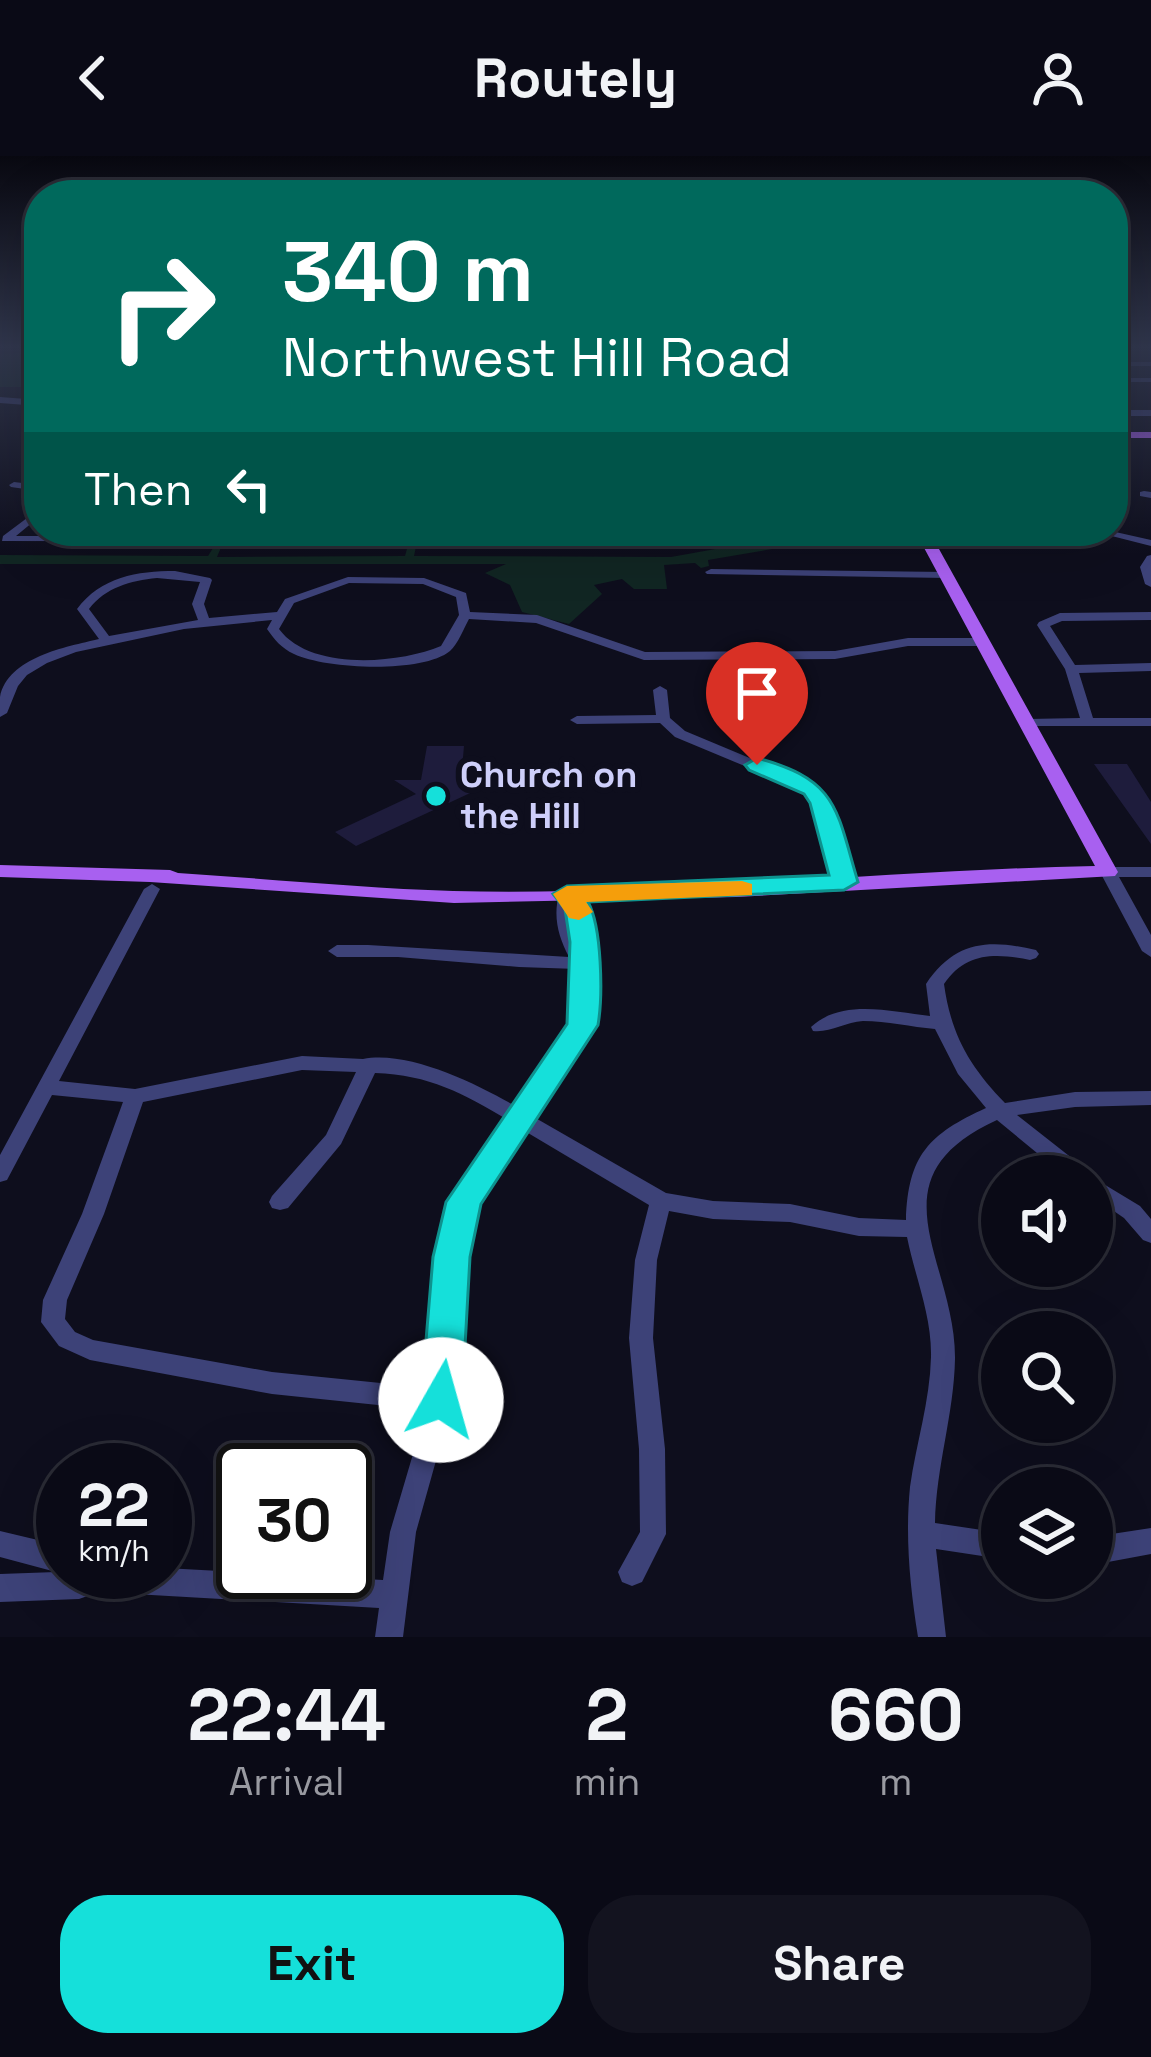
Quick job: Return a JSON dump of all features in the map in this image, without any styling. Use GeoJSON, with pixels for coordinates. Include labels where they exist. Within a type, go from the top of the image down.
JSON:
{"type":"FeatureCollection","features":[{"type":"Feature","properties":{"kind":"main road"},"geometry":{"type":"LineString","coordinates":[[0,871],[155,884],[242,883],[482,895],[1108,872],[930,546]]}},
{"type":"Feature","properties":{"kind":"street"},"geometry":{"type":"LineString","coordinates":[[14,485],[24,486]]}},
{"type":"Feature","properties":{"kind":"street"},"geometry":{"type":"LineString","coordinates":[[1151,558],[1146,567],[1151,584]]}},
{"type":"Feature","properties":{"kind":"street"},"geometry":{"type":"LineString","coordinates":[[711,572],[946,575]]}},
{"type":"Feature","properties":{"kind":"street"},"geometry":{"type":"LineString","coordinates":[[108,643],[83,609],[99,592],[130,580],[169,575],[206,580],[198,604],[203,620]]}},
{"type":"Feature","properties":{"kind":"street"},"geometry":{"type":"LineString","coordinates":[[366,579],[424,581],[454,589],[466,603],[465,615],[452,642],[438,653],[376,663],[292,650],[275,638],[278,616],[289,601],[309,590],[366,579]]}},
{"type":"Feature","properties":{"kind":"street"},"geometry":{"type":"LineString","coordinates":[[465,615],[537,619],[644,656],[835,656],[908,642],[983,642]]}},
{"type":"Feature","properties":{"kind":"street"},"geometry":{"type":"LineString","coordinates":[[0,712],[24,670],[203,620],[278,616]]}},
{"type":"Feature","properties":{"kind":"street"},"geometry":{"type":"LineString","coordinates":[[1088,723],[1071,669],[1043,630],[1046,622],[1071,616],[1151,616]]}},
{"type":"Feature","properties":{"kind":"street"},"geometry":{"type":"LineString","coordinates":[[1071,669],[1151,668]]}},
{"type":"Feature","properties":{"kind":"street"},"geometry":{"type":"LineString","coordinates":[[660,690],[662,719]]}},
{"type":"Feature","properties":{"kind":"street"},"geometry":{"type":"LineString","coordinates":[[577,720],[662,719],[680,734],[812,789],[822,802],[844,882]]}},
{"type":"Feature","properties":{"kind":"street"},"geometry":{"type":"LineString","coordinates":[[1028,723],[1151,722]]}},
{"type":"Feature","properties":{"kind":"street"},"geometry":{"type":"LineString","coordinates":[[1151,872],[1108,872],[1151,951]]}},
{"type":"Feature","properties":{"kind":"street"},"geometry":{"type":"LineString","coordinates":[[1122,898],[1133,883],[1151,872]]}},
{"type":"Feature","properties":{"kind":"street"},"geometry":{"type":"LineString","coordinates":[[0,1174],[155,884]]}},
{"type":"Feature","properties":{"kind":"street"},"geometry":{"type":"LineString","coordinates":[[389,1637],[403,1532],[441,1400],[451,1257],[464,1202],[583,1025],[587,999],[581,963],[569,945],[562,909],[567,894]]}},
{"type":"Feature","properties":{"kind":"street"},"geometry":{"type":"LineString","coordinates":[[1030,954],[993,946],[957,958],[935,984],[942,1023],[969,1072],[999,1109],[1054,1155]]}},
{"type":"Feature","properties":{"kind":"street"},"geometry":{"type":"LineString","coordinates":[[337,951],[408,950],[527,964],[581,963]]}},
{"type":"Feature","properties":{"kind":"street"},"geometry":{"type":"LineString","coordinates":[[820,1027],[854,1013],[942,1023]]}},
{"type":"Feature","properties":{"kind":"street"},"geometry":{"type":"LineString","coordinates":[[46,1087],[135,1096],[263,1068],[370,1063],[436,1075],[661,1201],[713,1210],[790,1213],[859,1227],[916,1228]]}},
{"type":"Feature","properties":{"kind":"street"},"geometry":{"type":"LineString","coordinates":[[280,1202],[334,1139],[370,1063]]}},
{"type":"Feature","properties":{"kind":"street"},"geometry":{"type":"LineString","coordinates":[[135,1096],[93,1214],[55,1300],[53,1322],[67,1340],[90,1350],[272,1383],[441,1400]]}},
{"type":"Feature","properties":{"kind":"street"},"geometry":{"type":"LineString","coordinates":[[932,1637],[921,1534],[943,1350],[916,1228],[926,1169],[947,1139],[999,1109],[1045,1098],[1151,1098]]}},
{"type":"Feature","properties":{"kind":"street"},"geometry":{"type":"LineString","coordinates":[[632,1572],[652,1534],[652,1449],[641,1338],[646,1260],[661,1201]]}},
{"type":"Feature","properties":{"kind":"street"},"geometry":{"type":"LineString","coordinates":[[1113,1202],[1151,1234]]}},
{"type":"Feature","properties":{"kind":"street"},"geometry":{"type":"LineString","coordinates":[[921,1534],[981,1543]]}},
{"type":"Feature","properties":{"kind":"street"},"geometry":{"type":"LineString","coordinates":[[1113,1547],[1151,1541]]}},
{"type":"Feature","properties":{"kind":"street"},"geometry":{"type":"LineString","coordinates":[[0,1544],[36,1554]]}},
{"type":"Feature","properties":{"kind":"street"},"geometry":{"type":"LineString","coordinates":[[10,1587],[34,1565],[31,1553]]}},
{"type":"Feature","properties":{"kind":"street"},"geometry":{"type":"LineString","coordinates":[[192,1581],[394,1595]]}},
{"type":"Feature","properties":{"kind":"green space"},"geometry":{"type":"Polygon","coordinates":[[[214,546],[222,546],[217,557],[405,556],[408,546],[416,546],[414,556],[671,557],[732,546],[790,546],[708,560],[709,566],[701,568],[695,563],[664,565],[667,589],[634,589],[622,579],[594,585],[602,594],[569,624],[522,612],[510,585],[485,573],[506,564],[0,564],[0,555],[208,556],[214,546]]]}},
{"type":"Feature","properties":{"kind":"building","name":"Church on the Hill"},"geometry":{"type":"Polygon","coordinates":[[[427,746],[464,746],[462,769],[481,781],[481,788],[356,846],[335,832],[416,794],[394,780],[421,780],[427,746]]]}},
{"type":"Feature","properties":{"kind":"building"},"geometry":{"type":"Polygon","coordinates":[[[1094,764],[1127,764],[1151,802],[1151,844],[1094,764]]]}},
{"type":"Feature","properties":{"kind":"slow traffic"},"geometry":{"type":"LineString","coordinates":[[579,912],[567,894],[742,889]]}},
{"type":"Feature","properties":{"kind":"place","name":"Church on the Hill"},"geometry":{"type":"Point","coordinates":[436,796]}},
{"type":"Feature","properties":{"kind":"route"},"geometry":{"type":"LineString","coordinates":[[441,1400],[451,1318],[451,1257],[464,1202],[583,1025],[587,999],[581,963],[584,942],[578,908],[567,894],[844,882],[822,802],[812,789],[757,765]]}}]}
